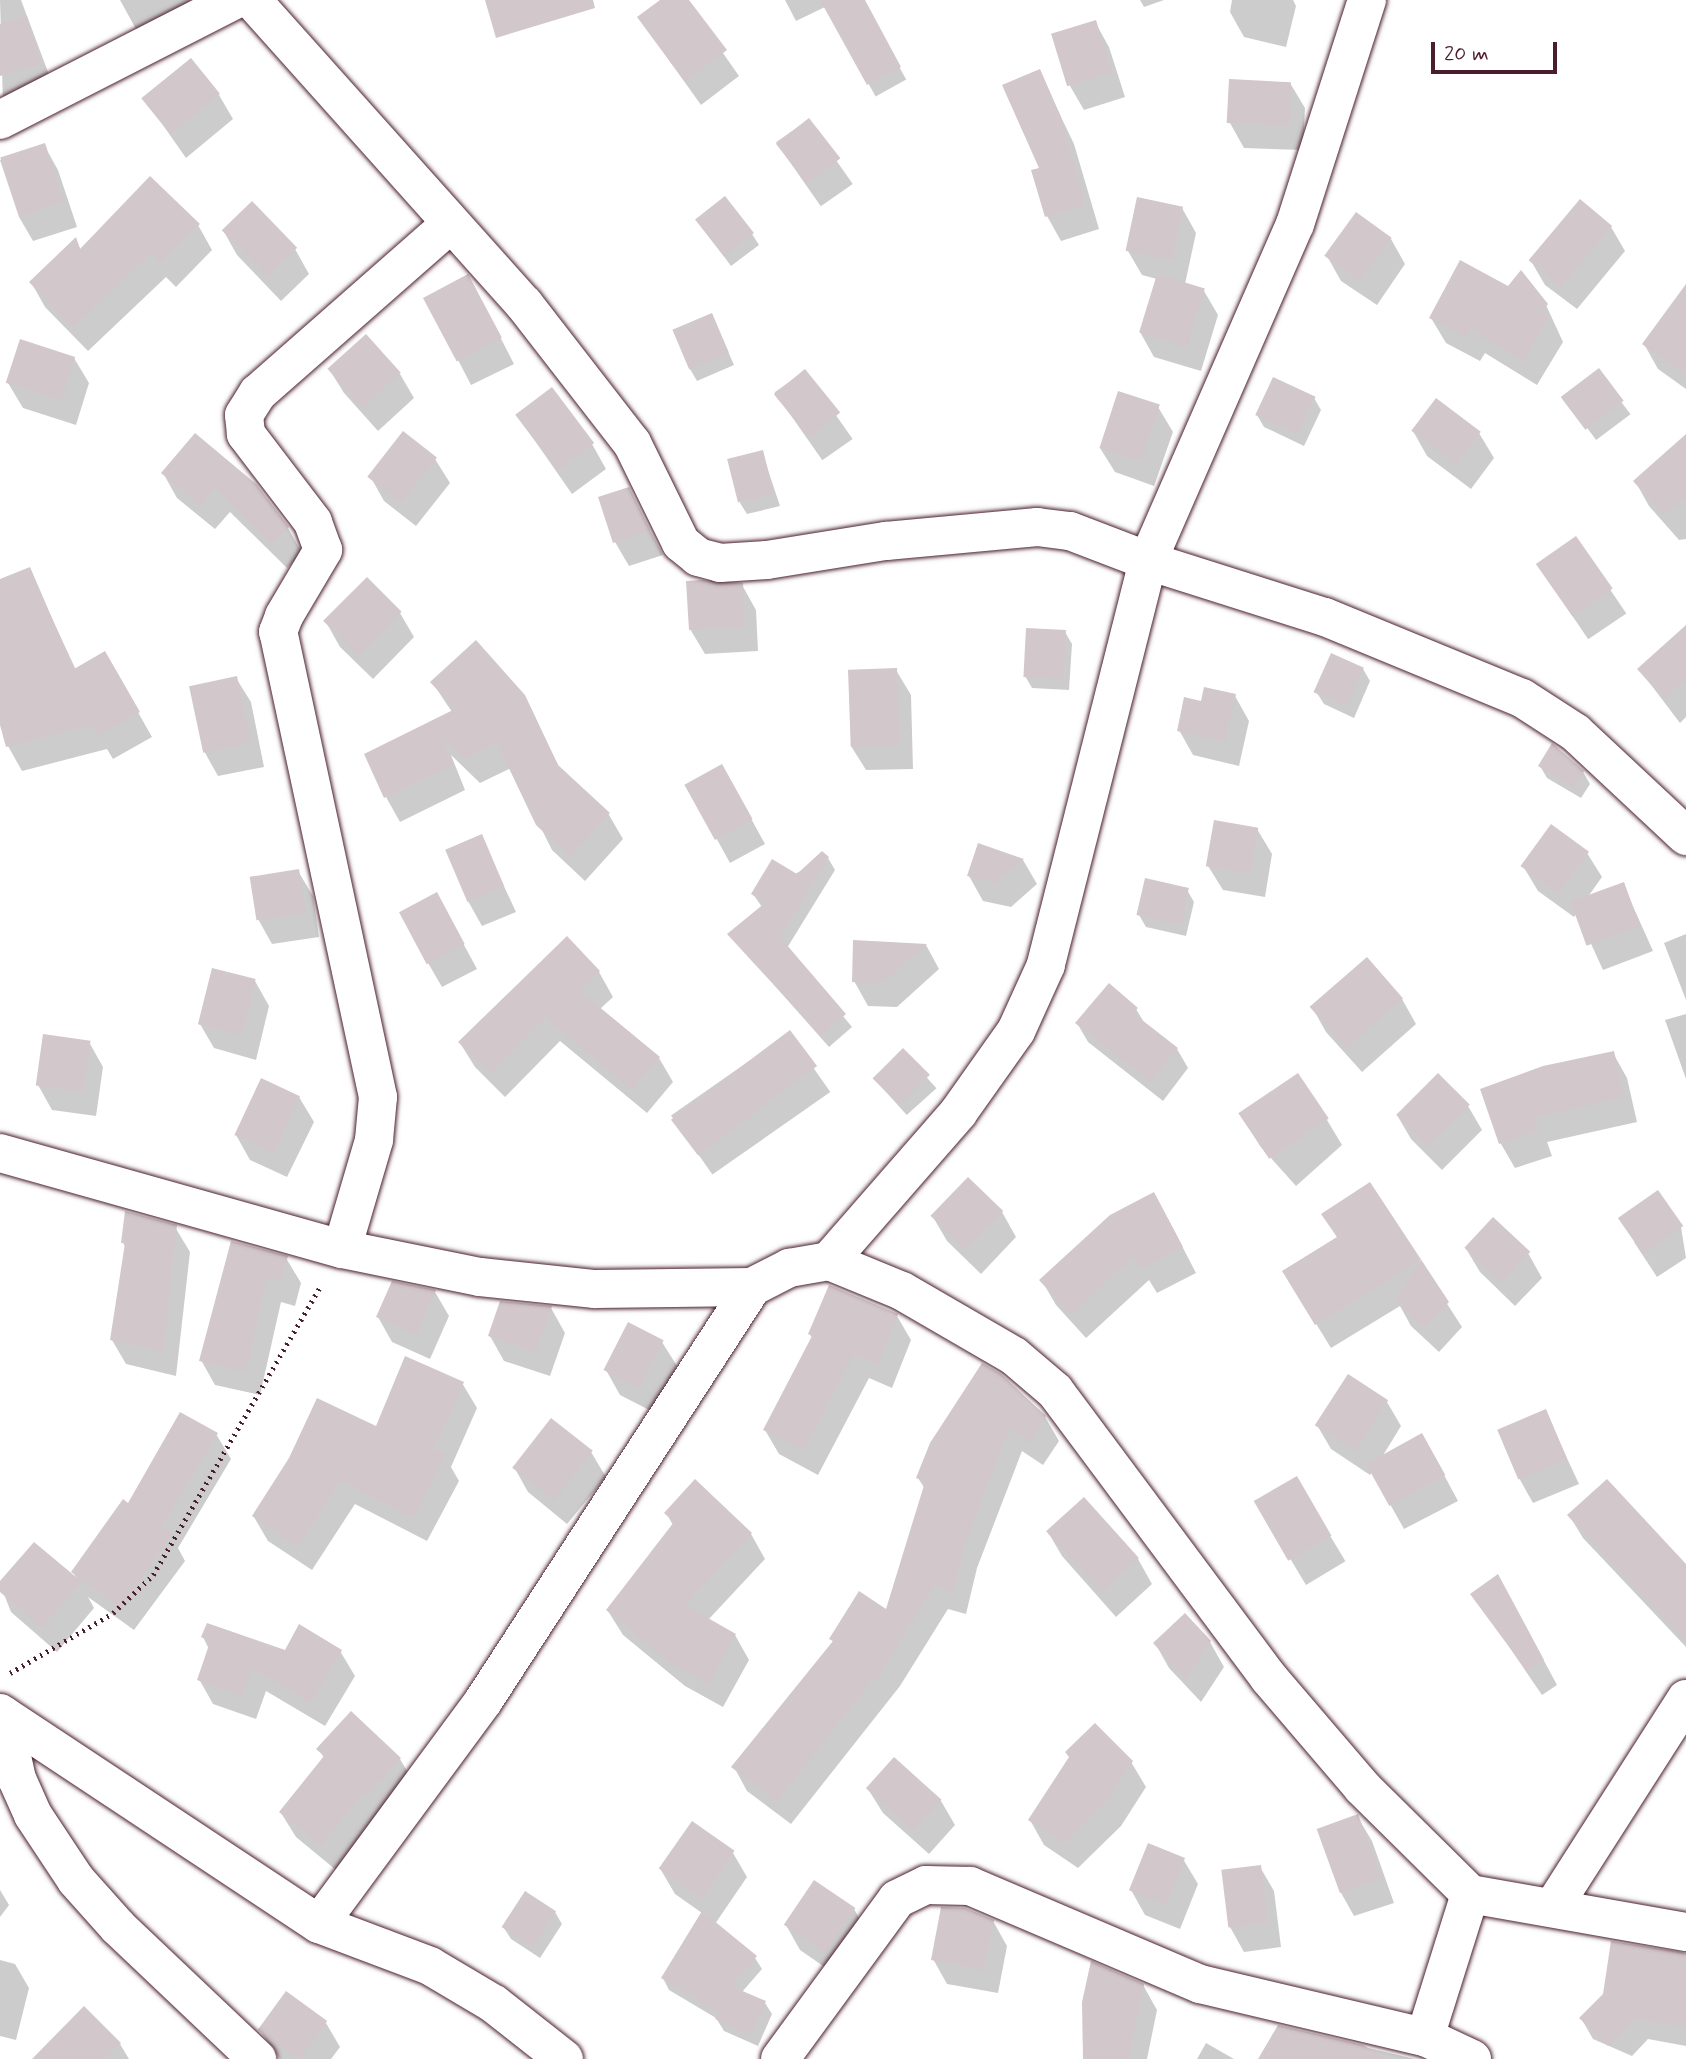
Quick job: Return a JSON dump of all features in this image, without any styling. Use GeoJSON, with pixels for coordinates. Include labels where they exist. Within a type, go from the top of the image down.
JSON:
{"type":"FeatureCollection","features":[{"type":"Feature","properties":{"kind":"street"},"geometry":{"type":"LineString","coordinates":[[0,120],[234,0]]}},
{"type":"Feature","properties":{"kind":"street"},"geometry":{"type":"LineString","coordinates":[[252,0],[449,225],[524,304],[632,443],[681,543],[698,556],[720,563],[767,560],[886,541],[1037,527],[1070,531],[1149,561],[1325,617],[1522,698],[1576,733],[1686,836]]}},
{"type":"Feature","properties":{"kind":"street"},"geometry":{"type":"LineString","coordinates":[[829,1261],[958,1113],[1016,1031],[1046,965],[1149,561],[1295,225],[1367,0]]}},
{"type":"Feature","properties":{"kind":"street"},"geometry":{"type":"LineString","coordinates":[[342,1249],[374,1140],[378,1097],[278,632],[284,616],[323,550],[313,522],[246,434],[244,415],[258,394],[449,225]]}},
{"type":"Feature","properties":{"kind":"street"},"geometry":{"type":"LineString","coordinates":[[0,1153],[342,1249],[480,1277],[595,1289],[752,1287],[789,1268],[829,1261],[902,1291],[1014,1356],[1055,1391],[1269,1678],[1362,1787],[1470,1894],[1686,1932]]}},
{"type":"Feature","properties":{"kind":"street"},"geometry":{"type":"LineString","coordinates":[[319,1924],[484,1700],[752,1287]]}},
{"type":"Feature","properties":{"kind":"street"},"geometry":{"type":"LineString","coordinates":[[1553,1907],[1686,1699]]}},
{"type":"Feature","properties":{"kind":"street"},"geometry":{"type":"LineString","coordinates":[[1,1702],[319,1924],[430,1966],[494,2004],[564,2059]]}},
{"type":"Feature","properties":{"kind":"street"},"geometry":{"type":"LineString","coordinates":[[1,1702],[17,1779],[33,1815],[76,1880],[118,1927],[257,2059]]}},
{"type":"Feature","properties":{"kind":"street"},"geometry":{"type":"LineString","coordinates":[[779,2059],[897,1899],[926,1885],[970,1886],[1200,1983],[1425,2037],[1472,2059]]}},
{"type":"Feature","properties":{"kind":"street"},"geometry":{"type":"LineString","coordinates":[[1425,2037],[1470,1894]]}},
{"type":"Feature","properties":{"kind":"path"},"geometry":{"type":"LineString","coordinates":[[1,1702],[113,1613],[153,1575],[342,1249]]}},
{"type":"Feature","properties":{"kind":"building"},"geometry":{"type":"Polygon","coordinates":[[[485,0],[593,0],[595,8],[496,38],[485,0]]]}},
{"type":"Feature","properties":{"kind":"building"},"geometry":{"type":"Polygon","coordinates":[[[660,0],[689,0],[727,50],[685,82],[637,17],[660,0]]]}},
{"type":"Feature","properties":{"kind":"building"},"geometry":{"type":"Polygon","coordinates":[[[820,0],[865,0],[901,67],[867,85],[820,0]]]}},
{"type":"Feature","properties":{"kind":"building"},"geometry":{"type":"Polygon","coordinates":[[[27,16],[41,64],[0,76],[0,24],[27,16]]]}},
{"type":"Feature","properties":{"kind":"building"},"geometry":{"type":"Polygon","coordinates":[[[1096,20],[1112,73],[1067,86],[1051,34],[1096,20]]]}},
{"type":"Feature","properties":{"kind":"building"},"geometry":{"type":"Polygon","coordinates":[[[191,58],[220,94],[170,134],[141,98],[191,58]]]}},
{"type":"Feature","properties":{"kind":"building"},"geometry":{"type":"Polygon","coordinates":[[[1040,69],[1061,117],[1086,205],[1045,217],[1031,170],[1039,168],[1002,85],[1040,69]]]}},
{"type":"Feature","properties":{"kind":"building"},"geometry":{"type":"Polygon","coordinates":[[[1229,79],[1291,82],[1289,126],[1227,123],[1229,79]]]}},
{"type":"Feature","properties":{"kind":"building"},"geometry":{"type":"Polygon","coordinates":[[[809,118],[840,158],[807,184],[776,144],[809,118]]]}},
{"type":"Feature","properties":{"kind":"building"},"geometry":{"type":"Polygon","coordinates":[[[45,143],[64,202],[19,216],[0,158],[45,143]]]}},
{"type":"Feature","properties":{"kind":"building"},"geometry":{"type":"Polygon","coordinates":[[[150,176],[200,224],[161,263],[151,253],[73,328],[29,282],[76,237],[80,249],[150,176]]]}},
{"type":"Feature","properties":{"kind":"building"},"geometry":{"type":"Polygon","coordinates":[[[725,196],[754,233],[724,256],[695,219],[725,196]]]}},
{"type":"Feature","properties":{"kind":"building"},"geometry":{"type":"Polygon","coordinates":[[[1137,197],[1183,207],[1172,261],[1126,251],[1137,197]]]}},
{"type":"Feature","properties":{"kind":"building"},"geometry":{"type":"Polygon","coordinates":[[[1580,199],[1612,226],[1561,287],[1529,260],[1580,199]]]}},
{"type":"Feature","properties":{"kind":"building"},"geometry":{"type":"Polygon","coordinates":[[[252,201],[297,248],[267,277],[222,230],[252,201]]]}},
{"type":"Feature","properties":{"kind":"building"},"geometry":{"type":"Polygon","coordinates":[[[1356,212],[1392,238],[1360,282],[1324,256],[1356,212]]]}},
{"type":"Feature","properties":{"kind":"building"},"geometry":{"type":"Polygon","coordinates":[[[1460,260],[1508,286],[1521,270],[1548,304],[1542,311],[1550,316],[1523,361],[1470,329],[1466,337],[1429,318],[1460,260]]]}},
{"type":"Feature","properties":{"kind":"building"},"geometry":{"type":"Polygon","coordinates":[[[468,274],[502,338],[457,362],[423,298],[468,274]]]}},
{"type":"Feature","properties":{"kind":"building"},"geometry":{"type":"Polygon","coordinates":[[[1157,274],[1205,289],[1187,347],[1139,332],[1157,274]]]}},
{"type":"Feature","properties":{"kind":"building"},"geometry":{"type":"Polygon","coordinates":[[[1686,284],[1686,376],[1642,344],[1686,284]]]}},
{"type":"Feature","properties":{"kind":"building"},"geometry":{"type":"Polygon","coordinates":[[[712,313],[729,353],[689,369],[672,330],[712,313]]]}},
{"type":"Feature","properties":{"kind":"building"},"geometry":{"type":"Polygon","coordinates":[[[366,334],[401,373],[362,407],[327,369],[366,334]]]}},
{"type":"Feature","properties":{"kind":"building"},"geometry":{"type":"Polygon","coordinates":[[[20,339],[75,357],[61,401],[6,383],[20,339]]]}},
{"type":"Feature","properties":{"kind":"building"},"geometry":{"type":"Polygon","coordinates":[[[1599,368],[1624,401],[1585,430],[1561,397],[1599,368]]]}},
{"type":"Feature","properties":{"kind":"building"},"geometry":{"type":"Polygon","coordinates":[[[805,369],[840,413],[809,438],[774,394],[805,369]]]}},
{"type":"Feature","properties":{"kind":"building"},"geometry":{"type":"Polygon","coordinates":[[[1273,377],[1316,397],[1298,435],[1255,415],[1273,377]]]}},
{"type":"Feature","properties":{"kind":"building"},"geometry":{"type":"Polygon","coordinates":[[[552,387],[594,443],[557,471],[515,415],[552,387]]]}},
{"type":"Feature","properties":{"kind":"building"},"geometry":{"type":"Polygon","coordinates":[[[1118,391],[1160,405],[1141,462],[1099,448],[1118,391]]]}},
{"type":"Feature","properties":{"kind":"building"},"geometry":{"type":"Polygon","coordinates":[[[1436,398],[1481,432],[1456,464],[1411,431],[1436,398]]]}},
{"type":"Feature","properties":{"kind":"building"},"geometry":{"type":"Polygon","coordinates":[[[403,431],[437,457],[401,503],[367,477],[403,431]]]}},
{"type":"Feature","properties":{"kind":"building"},"geometry":{"type":"Polygon","coordinates":[[[195,433],[256,484],[289,527],[272,545],[215,488],[200,506],[161,473],[195,433]]]}},
{"type":"Feature","properties":{"kind":"building"},"geometry":{"type":"Polygon","coordinates":[[[1686,434],[1686,496],[1664,516],[1633,481],[1686,434]]]}},
{"type":"Feature","properties":{"kind":"building"},"geometry":{"type":"Polygon","coordinates":[[[763,450],[774,494],[738,503],[727,459],[763,450]]]}},
{"type":"Feature","properties":{"kind":"building"},"geometry":{"type":"Polygon","coordinates":[[[629,487],[650,530],[613,543],[598,497],[629,487]]]}},
{"type":"Feature","properties":{"kind":"building"},"geometry":{"type":"Polygon","coordinates":[[[1576,536],[1613,588],[1573,617],[1536,564],[1576,536]]]}},
{"type":"Feature","properties":{"kind":"building"},"geometry":{"type":"Polygon","coordinates":[[[30,567],[74,669],[105,651],[140,712],[98,736],[91,725],[6,747],[0,725],[0,579],[30,567]]]}},
{"type":"Feature","properties":{"kind":"building"},"geometry":{"type":"Polygon","coordinates":[[[367,577],[402,612],[358,655],[323,621],[367,577]]]}},
{"type":"Feature","properties":{"kind":"building"},"geometry":{"type":"Polygon","coordinates":[[[686,581],[743,583],[745,626],[689,630],[686,581]]]}},
{"type":"Feature","properties":{"kind":"building"},"geometry":{"type":"Polygon","coordinates":[[[1686,625],[1686,681],[1664,699],[1637,669],[1686,625]]]}},
{"type":"Feature","properties":{"kind":"building"},"geometry":{"type":"Polygon","coordinates":[[[1026,628],[1066,630],[1063,679],[1023,677],[1026,628]]]}},
{"type":"Feature","properties":{"kind":"building"},"geometry":{"type":"Polygon","coordinates":[[[476,640],[525,695],[558,765],[610,813],[570,857],[536,825],[497,743],[465,759],[441,736],[453,765],[384,798],[364,754],[455,709],[430,682],[476,640]]]}},
{"type":"Feature","properties":{"kind":"building"},"geometry":{"type":"Polygon","coordinates":[[[1331,653],[1364,668],[1346,707],[1314,692],[1331,653]]]}},
{"type":"Feature","properties":{"kind":"building"},"geometry":{"type":"Polygon","coordinates":[[[897,668],[900,745],[851,747],[848,670],[897,668]]]}},
{"type":"Feature","properties":{"kind":"building"},"geometry":{"type":"Polygon","coordinates":[[[237,676],[251,743],[203,753],[189,686],[237,676]]]}},
{"type":"Feature","properties":{"kind":"building"},"geometry":{"type":"Polygon","coordinates":[[[1204,687],[1236,694],[1225,742],[1177,731],[1184,697],[1201,701],[1204,687]]]}},
{"type":"Feature","properties":{"kind":"building"},"geometry":{"type":"Polygon","coordinates":[[[1552,743],[1584,771],[1574,788],[1538,766],[1552,743]]]}},
{"type":"Feature","properties":{"kind":"building"},"geometry":{"type":"Polygon","coordinates":[[[722,764],[753,819],[715,840],[684,785],[722,764]]]}},
{"type":"Feature","properties":{"kind":"building"},"geometry":{"type":"Polygon","coordinates":[[[1214,820],[1258,828],[1250,874],[1206,866],[1214,820]]]}},
{"type":"Feature","properties":{"kind":"building"},"geometry":{"type":"Polygon","coordinates":[[[1551,824],[1589,852],[1558,894],[1520,866],[1551,824]]]}},
{"type":"Feature","properties":{"kind":"building"},"geometry":{"type":"Polygon","coordinates":[[[482,834],[504,886],[467,902],[445,850],[482,834]]]}},
{"type":"Feature","properties":{"kind":"building"},"geometry":{"type":"Polygon","coordinates":[[[978,843],[1024,859],[996,883],[967,876],[978,843]]]}},
{"type":"Feature","properties":{"kind":"building"},"geometry":{"type":"Polygon","coordinates":[[[822,851],[829,857],[780,937],[846,1014],[821,1036],[727,934],[765,903],[751,894],[772,859],[797,874],[822,851]]]}},
{"type":"Feature","properties":{"kind":"building"},"geometry":{"type":"Polygon","coordinates":[[[299,869],[306,912],[256,920],[250,877],[299,869]]]}},
{"type":"Feature","properties":{"kind":"building"},"geometry":{"type":"Polygon","coordinates":[[[1145,878],[1189,888],[1180,925],[1136,915],[1145,878]]]}},
{"type":"Feature","properties":{"kind":"building"},"geometry":{"type":"Polygon","coordinates":[[[1624,882],[1640,926],[1587,946],[1570,901],[1624,882]]]}},
{"type":"Feature","properties":{"kind":"building"},"geometry":{"type":"Polygon","coordinates":[[[437,892],[465,944],[427,964],[399,912],[437,892]]]}},
{"type":"Feature","properties":{"kind":"building"},"geometry":{"type":"Polygon","coordinates":[[[567,936],[600,971],[580,991],[660,1057],[632,1090],[545,1017],[490,1073],[458,1042],[567,936]]]}},
{"type":"Feature","properties":{"kind":"building"},"geometry":{"type":"Polygon","coordinates":[[[853,940],[927,944],[882,983],[852,982],[853,940]]]}},
{"type":"Feature","properties":{"kind":"building"},"geometry":{"type":"Polygon","coordinates":[[[1367,957],[1403,999],[1346,1048],[1310,1007],[1367,957]]]}},
{"type":"Feature","properties":{"kind":"building"},"geometry":{"type":"Polygon","coordinates":[[[212,968],[256,979],[242,1035],[198,1024],[212,968]]]}},
{"type":"Feature","properties":{"kind":"building"},"geometry":{"type":"Polygon","coordinates":[[[1109,983],[1138,1008],[1133,1013],[1178,1048],[1151,1083],[1075,1023],[1109,983]]]}},
{"type":"Feature","properties":{"kind":"building"},"geometry":{"type":"Polygon","coordinates":[[[790,1030],[817,1066],[698,1156],[671,1120],[790,1030]]]}},
{"type":"Feature","properties":{"kind":"building"},"geometry":{"type":"Polygon","coordinates":[[[43,1034],[91,1041],[83,1092],[36,1085],[43,1034]]]}},
{"type":"Feature","properties":{"kind":"building"},"geometry":{"type":"Polygon","coordinates":[[[903,1048],[930,1075],[899,1105],[873,1078],[903,1048]]]}},
{"type":"Feature","properties":{"kind":"building"},"geometry":{"type":"Polygon","coordinates":[[[1614,1051],[1624,1097],[1534,1118],[1539,1131],[1499,1144],[1480,1089],[1543,1066],[1614,1051]]]}},
{"type":"Feature","properties":{"kind":"building"},"geometry":{"type":"Polygon","coordinates":[[[1298,1073],[1329,1119],[1269,1159],[1238,1113],[1298,1073]]]}},
{"type":"Feature","properties":{"kind":"building"},"geometry":{"type":"Polygon","coordinates":[[[1438,1073],[1470,1105],[1428,1147],[1396,1115],[1438,1073]]]}},
{"type":"Feature","properties":{"kind":"building"},"geometry":{"type":"Polygon","coordinates":[[[261,1078],[300,1096],[273,1153],[234,1135],[261,1078]]]}},
{"type":"Feature","properties":{"kind":"building"},"geometry":{"type":"Polygon","coordinates":[[[968,1177],[1003,1211],[966,1250],[930,1216],[968,1177]]]}},
{"type":"Feature","properties":{"kind":"building"},"geometry":{"type":"Polygon","coordinates":[[[1370,1182],[1449,1302],[1424,1328],[1395,1301],[1421,1260],[1315,1325],[1282,1271],[1337,1237],[1321,1214],[1370,1182]]]}},
{"type":"Feature","properties":{"kind":"building"},"geometry":{"type":"Polygon","coordinates":[[[1658,1190],[1683,1226],[1643,1254],[1618,1218],[1658,1190]]]}},
{"type":"Feature","properties":{"kind":"building"},"geometry":{"type":"Polygon","coordinates":[[[1154,1192],[1183,1247],[1141,1269],[1134,1256],[1071,1315],[1039,1280],[1110,1215],[1154,1192]]]}},
{"type":"Feature","properties":{"kind":"building"},"geometry":{"type":"Polygon","coordinates":[[[125,1211],[177,1225],[163,1352],[110,1340],[125,1243],[121,1243],[125,1211]]]}},
{"type":"Feature","properties":{"kind":"building"},"geometry":{"type":"Polygon","coordinates":[[[1493,1217],[1530,1252],[1502,1282],[1464,1248],[1493,1217]]]}},
{"type":"Feature","properties":{"kind":"building"},"geometry":{"type":"Polygon","coordinates":[[[231,1241],[288,1256],[281,1282],[267,1278],[246,1372],[199,1361],[231,1241]]]}},
{"type":"Feature","properties":{"kind":"building"},"geometry":{"type":"Polygon","coordinates":[[[392,1281],[436,1290],[416,1335],[376,1317],[392,1281]]]}},
{"type":"Feature","properties":{"kind":"building"},"geometry":{"type":"Polygon","coordinates":[[[829,1285],[898,1314],[878,1364],[854,1354],[804,1451],[763,1430],[812,1336],[808,1334],[829,1285]]]}},
{"type":"Feature","properties":{"kind":"building"},"geometry":{"type":"Polygon","coordinates":[[[500,1301],[552,1306],[536,1352],[488,1336],[500,1301]]]}},
{"type":"Feature","properties":{"kind":"building"},"geometry":{"type":"Polygon","coordinates":[[[628,1322],[664,1340],[639,1388],[603,1370],[628,1322]]]}},
{"type":"Feature","properties":{"kind":"building"},"geometry":{"type":"Polygon","coordinates":[[[405,1356],[464,1382],[434,1449],[446,1455],[413,1518],[341,1481],[297,1547],[252,1516],[289,1458],[317,1398],[376,1426],[405,1356]]]}},
{"type":"Feature","properties":{"kind":"building"},"geometry":{"type":"Polygon","coordinates":[[[982,1363],[1001,1374],[1046,1416],[1030,1443],[1009,1429],[965,1544],[953,1592],[934,1586],[876,1681],[873,1679],[777,1802],[731,1767],[833,1641],[829,1639],[859,1591],[886,1609],[925,1482],[916,1478],[930,1443],[982,1363]]]}},
{"type":"Feature","properties":{"kind":"building"},"geometry":{"type":"Polygon","coordinates":[[[1348,1374],[1388,1400],[1355,1451],[1315,1425],[1348,1374]]]}},
{"type":"Feature","properties":{"kind":"building"},"geometry":{"type":"Polygon","coordinates":[[[1546,1409],[1567,1459],[1518,1479],[1497,1430],[1546,1409]]]}},
{"type":"Feature","properties":{"kind":"building"},"geometry":{"type":"Polygon","coordinates":[[[180,1412],[218,1433],[162,1527],[172,1535],[120,1607],[71,1572],[123,1499],[128,1503],[180,1412]]]}},
{"type":"Feature","properties":{"kind":"building"},"geometry":{"type":"Polygon","coordinates":[[[551,1418],[593,1451],[554,1500],[512,1468],[551,1418]]]}},
{"type":"Feature","properties":{"kind":"building"},"geometry":{"type":"Polygon","coordinates":[[[1422,1433],[1445,1475],[1389,1506],[1366,1464],[1422,1433]]]}},
{"type":"Feature","properties":{"kind":"building"},"geometry":{"type":"Polygon","coordinates":[[[1297,1476],[1332,1536],[1288,1561],[1254,1501],[1297,1476]]]}},
{"type":"Feature","properties":{"kind":"building"},"geometry":{"type":"Polygon","coordinates":[[[695,1479],[752,1533],[685,1605],[736,1634],[709,1684],[669,1662],[606,1610],[674,1522],[664,1513],[695,1479]]]}},
{"type":"Feature","properties":{"kind":"building"},"geometry":{"type":"Polygon","coordinates":[[[1607,1479],[1686,1564],[1686,1642],[1567,1515],[1607,1479]]]}},
{"type":"Feature","properties":{"kind":"building"},"geometry":{"type":"Polygon","coordinates":[[[1084,1497],[1139,1558],[1101,1592],[1046,1531],[1084,1497]]]}},
{"type":"Feature","properties":{"kind":"building"},"geometry":{"type":"Polygon","coordinates":[[[34,1542],[82,1582],[42,1628],[0,1592],[0,1581],[34,1542]]]}},
{"type":"Feature","properties":{"kind":"building"},"geometry":{"type":"Polygon","coordinates":[[[1498,1574],[1544,1660],[1527,1671],[1470,1594],[1498,1574]]]}},
{"type":"Feature","properties":{"kind":"building"},"geometry":{"type":"Polygon","coordinates":[[[1185,1613],[1211,1641],[1186,1679],[1153,1643],[1185,1613]]]}},
{"type":"Feature","properties":{"kind":"building"},"geometry":{"type":"Polygon","coordinates":[[[207,1623],[285,1650],[299,1624],[342,1650],[311,1703],[252,1668],[242,1696],[197,1680],[210,1642],[201,1637],[207,1623]]]}},
{"type":"Feature","properties":{"kind":"building"},"geometry":{"type":"Polygon","coordinates":[[[351,1711],[401,1758],[367,1795],[364,1792],[321,1846],[279,1812],[324,1756],[316,1749],[351,1711]]]}},
{"type":"Feature","properties":{"kind":"building"},"geometry":{"type":"Polygon","coordinates":[[[1095,1723],[1133,1761],[1107,1801],[1063,1844],[1028,1820],[1069,1757],[1065,1752],[1095,1723]]]}},
{"type":"Feature","properties":{"kind":"building"},"geometry":{"type":"Polygon","coordinates":[[[894,1757],[942,1800],[913,1831],[866,1788],[894,1757]]]}},
{"type":"Feature","properties":{"kind":"building"},"geometry":{"type":"Polygon","coordinates":[[[1358,1814],[1381,1878],[1340,1893],[1317,1829],[1358,1814]]]}},
{"type":"Feature","properties":{"kind":"building"},"geometry":{"type":"Polygon","coordinates":[[[692,1821],[735,1851],[701,1898],[659,1869],[692,1821]]]}},
{"type":"Feature","properties":{"kind":"building"},"geometry":{"type":"Polygon","coordinates":[[[1148,1843],[1185,1858],[1166,1905],[1129,1890],[1148,1843]]]}},
{"type":"Feature","properties":{"kind":"building"},"geometry":{"type":"Polygon","coordinates":[[[1261,1865],[1268,1923],[1228,1927],[1221,1870],[1261,1865]]]}},
{"type":"Feature","properties":{"kind":"building"},"geometry":{"type":"Polygon","coordinates":[[[814,1880],[855,1908],[825,1953],[784,1925],[814,1880]]]}},
{"type":"Feature","properties":{"kind":"building"},"geometry":{"type":"Polygon","coordinates":[[[525,1891],[556,1911],[533,1947],[502,1927],[525,1891]]]}},
{"type":"Feature","properties":{"kind":"building"},"geometry":{"type":"Polygon","coordinates":[[[941,1907],[965,1908],[994,1920],[984,1970],[931,1960],[941,1907]]]}},
{"type":"Feature","properties":{"kind":"building"},"geometry":{"type":"Polygon","coordinates":[[[702,1911],[757,1956],[731,1986],[766,2001],[751,2035],[715,2019],[718,2013],[661,1978],[702,1911]]]}},
{"type":"Feature","properties":{"kind":"building"},"geometry":{"type":"Polygon","coordinates":[[[1611,1941],[1686,1953],[1686,2027],[1636,2019],[1608,2046],[1579,2018],[1603,1994],[1611,1941]]]}},
{"type":"Feature","properties":{"kind":"building"},"geometry":{"type":"Polygon","coordinates":[[[1091,1961],[1144,1984],[1129,2059],[1083,2059],[1082,2002],[1091,1961]]]}},
{"type":"Feature","properties":{"kind":"building"},"geometry":{"type":"Polygon","coordinates":[[[286,1991],[327,2021],[300,2059],[258,2030],[286,1991]]]}},
{"type":"Feature","properties":{"kind":"building"},"geometry":{"type":"Polygon","coordinates":[[[84,2006],[121,2043],[105,2059],[32,2059],[84,2006]]]}},
{"type":"Feature","properties":{"kind":"building"},"geometry":{"type":"Polygon","coordinates":[[[1278,2025],[1363,2045],[1387,2059],[1258,2059],[1278,2025]]]}}]}
